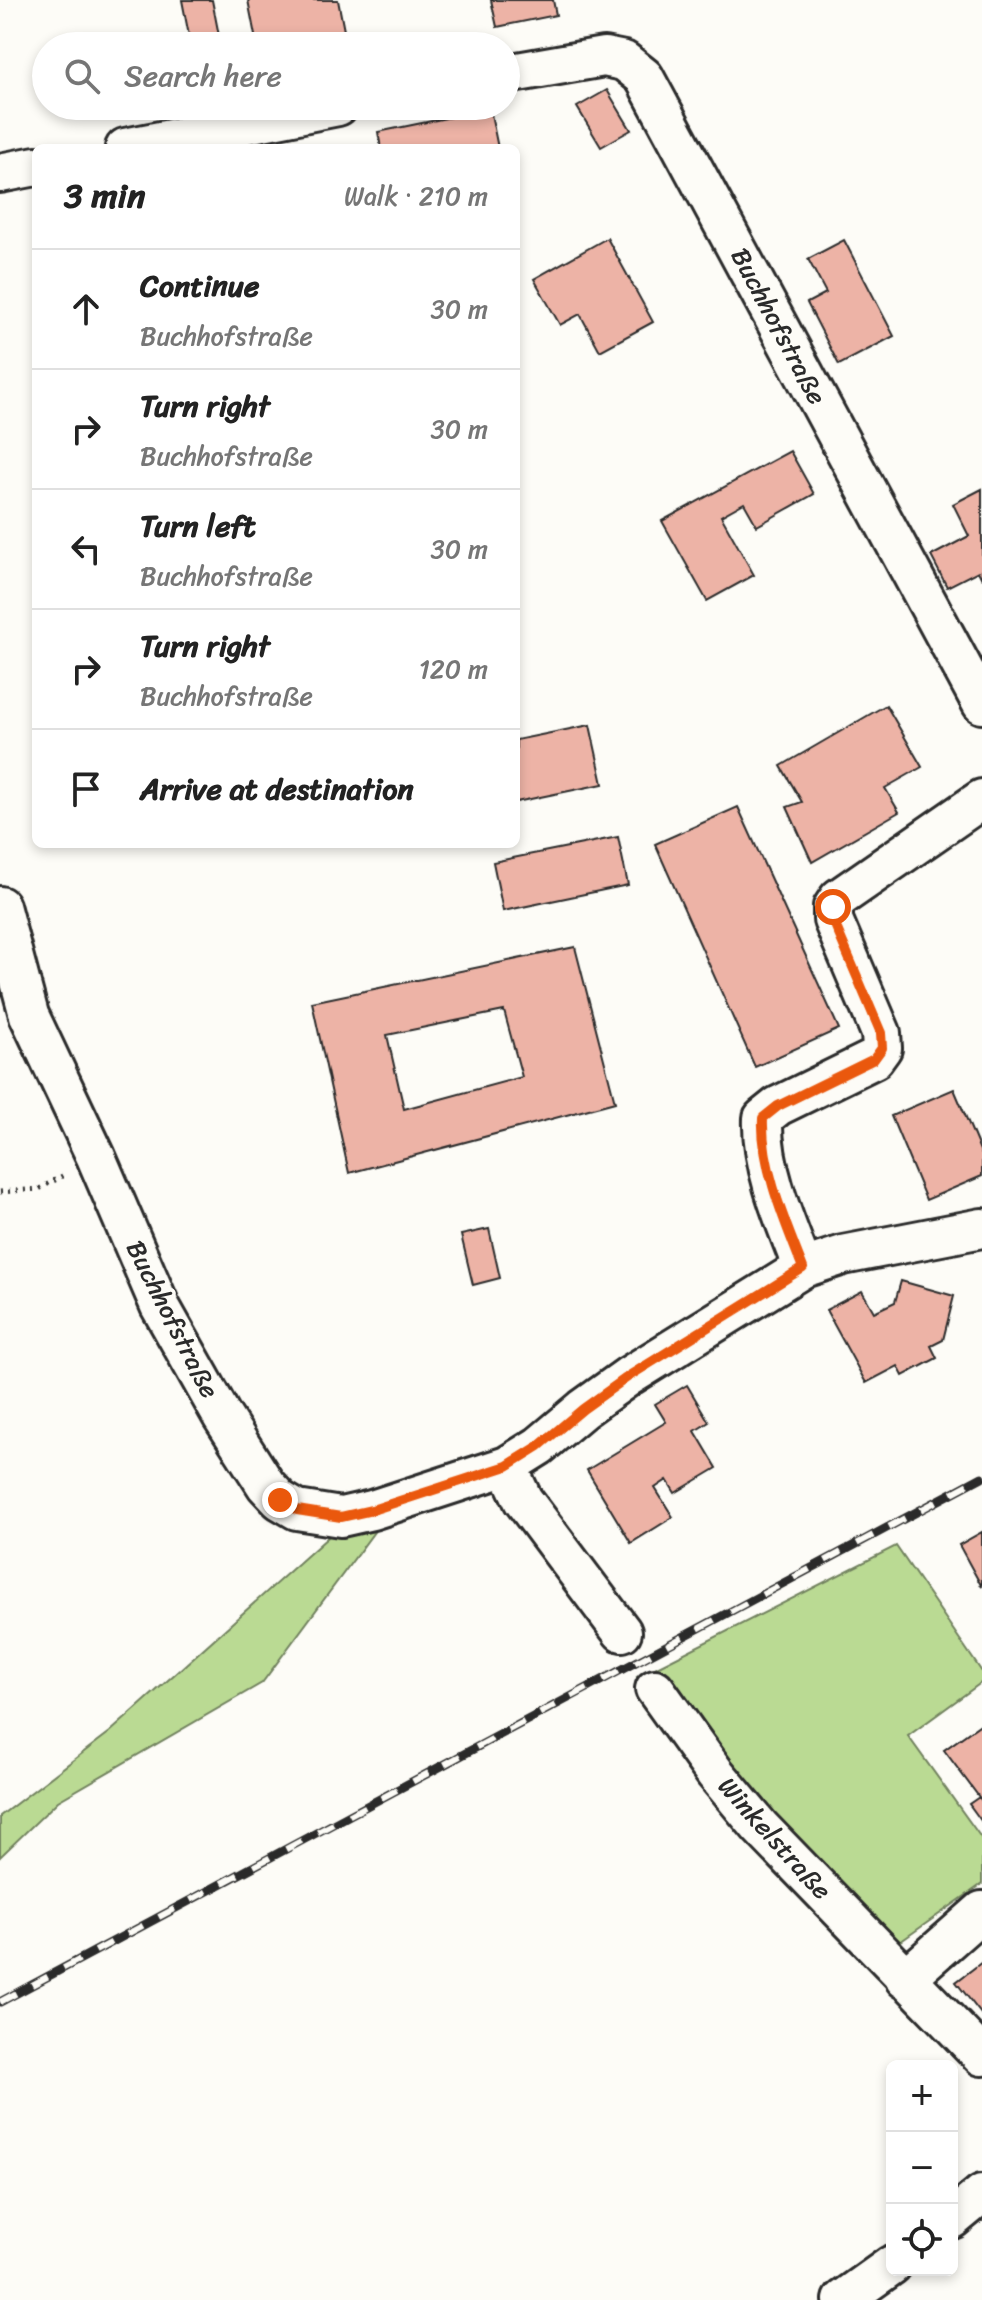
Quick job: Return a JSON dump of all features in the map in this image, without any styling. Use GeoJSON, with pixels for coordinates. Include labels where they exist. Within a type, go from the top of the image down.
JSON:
{"type":"FeatureCollection","features":[{"type":"Feature","properties":{"kind":"street","name":"Buchhofstraße"},"geometry":{"type":"LineString","coordinates":[[520,72],[604,57],[624,61],[644,77],[982,704]]}},
{"type":"Feature","properties":{"kind":"street"},"geometry":{"type":"LineString","coordinates":[[145,144],[267,120]]}},
{"type":"Feature","properties":{"kind":"street"},"geometry":{"type":"LineString","coordinates":[[0,173],[32,167]]}},
{"type":"Feature","properties":{"kind":"street"},"geometry":{"type":"LineString","coordinates":[[803,1268],[774,1185],[762,1137],[763,1118],[778,1106],[874,1059],[882,1048],[881,1033],[833,920],[833,907],[839,898],[982,799]]}},
{"type":"Feature","properties":{"kind":"street","name":"Buchhofstraße"},"geometry":{"type":"LineString","coordinates":[[0,906],[29,1015],[177,1338],[266,1485],[280,1500],[297,1510],[341,1517],[372,1510],[507,1466],[539,1446],[629,1376],[803,1268],[843,1255],[982,1228]]}},
{"type":"Feature","properties":{"kind":"street"},"geometry":{"type":"LineString","coordinates":[[507,1466],[523,1500],[622,1632]]}},
{"type":"Feature","properties":{"kind":"street","name":"Winkelstraße"},"geometry":{"type":"LineString","coordinates":[[655,1689],[736,1800],[982,2056]]}},
{"type":"Feature","properties":{"kind":"street"},"geometry":{"type":"LineString","coordinates":[[905,1979],[982,1911]]}},
{"type":"Feature","properties":{"kind":"street"},"geometry":{"type":"LineString","coordinates":[[958,2214],[982,2194]]}},
{"type":"Feature","properties":{"kind":"street"},"geometry":{"type":"LineString","coordinates":[[843,2300],[886,2269]]}},
{"type":"Feature","properties":{"kind":"path"},"geometry":{"type":"LineString","coordinates":[[0,1192],[39,1189],[96,1157]]}},
{"type":"Feature","properties":{"kind":"green space"},"geometry":{"type":"Polygon","coordinates":[[[388,1513],[262,1683],[58,1801],[0,1857],[0,1816],[110,1732],[337,1529],[388,1513]]]}},
{"type":"Feature","properties":{"kind":"green space"},"geometry":{"type":"Polygon","coordinates":[[[896,1546],[982,1672],[982,1682],[908,1736],[982,1839],[982,1884],[870,1963],[685,1761],[637,1677],[896,1546]]]}},
{"type":"Feature","properties":{"kind":"building"},"geometry":{"type":"Polygon","coordinates":[[[182,0],[212,0],[218,32],[188,32],[182,0]]]}},
{"type":"Feature","properties":{"kind":"building"},"geometry":{"type":"Polygon","coordinates":[[[248,0],[338,0],[344,32],[254,32],[248,0]]]}},
{"type":"Feature","properties":{"kind":"building"},"geometry":{"type":"Polygon","coordinates":[[[491,0],[553,0],[556,15],[497,27],[491,0]]]}},
{"type":"Feature","properties":{"kind":"building"},"geometry":{"type":"Polygon","coordinates":[[[607,90],[631,130],[601,147],[577,107],[607,90]]]}},
{"type":"Feature","properties":{"kind":"building"},"geometry":{"type":"Polygon","coordinates":[[[436,120],[492,120],[497,144],[380,144],[378,132],[436,120]]]}},
{"type":"Feature","properties":{"kind":"building"},"geometry":{"type":"Polygon","coordinates":[[[607,238],[653,322],[600,351],[580,314],[560,325],[534,279],[607,238]]]}},
{"type":"Feature","properties":{"kind":"building"},"geometry":{"type":"Polygon","coordinates":[[[844,240],[894,336],[839,365],[807,303],[826,293],[808,259],[844,240]]]}},
{"type":"Feature","properties":{"kind":"building"},"geometry":{"type":"Polygon","coordinates":[[[790,451],[814,494],[757,526],[744,503],[721,516],[754,575],[707,601],[662,521],[790,451]]]}},
{"type":"Feature","properties":{"kind":"building"},"geometry":{"type":"Polygon","coordinates":[[[982,489],[982,579],[978,571],[947,587],[931,556],[969,536],[953,504],[982,489]]]}},
{"type":"Feature","properties":{"kind":"building"},"geometry":{"type":"Polygon","coordinates":[[[886,705],[922,767],[885,788],[899,812],[812,862],[787,807],[802,802],[781,766],[886,705]]]}},
{"type":"Feature","properties":{"kind":"building"},"geometry":{"type":"Polygon","coordinates":[[[590,725],[603,784],[520,801],[520,739],[590,725]]]}},
{"type":"Feature","properties":{"kind":"building"},"geometry":{"type":"Polygon","coordinates":[[[738,807],[839,1029],[755,1067],[655,844],[738,807]]]}},
{"type":"Feature","properties":{"kind":"building"},"geometry":{"type":"Polygon","coordinates":[[[618,837],[628,885],[503,911],[493,862],[618,837]]]}},
{"type":"Feature","properties":{"kind":"building"},"geometry":{"type":"Polygon","coordinates":[[[575,947],[615,1102],[349,1173],[312,1002],[575,947]],[[504,1011],[387,1035],[404,1109],[522,1077],[504,1011]]]}},
{"type":"Feature","properties":{"kind":"building"},"geometry":{"type":"Polygon","coordinates":[[[954,1089],[982,1155],[982,1176],[926,1200],[891,1116],[954,1089]]]}},
{"type":"Feature","properties":{"kind":"building"},"geometry":{"type":"Polygon","coordinates":[[[489,1229],[500,1278],[473,1285],[461,1235],[489,1229]]]}},
{"type":"Feature","properties":{"kind":"building"},"geometry":{"type":"Polygon","coordinates":[[[901,1281],[954,1296],[943,1340],[931,1346],[937,1358],[903,1376],[898,1366],[866,1383],[826,1310],[862,1291],[874,1312],[895,1302],[901,1281]]]}},
{"type":"Feature","properties":{"kind":"building"},"geometry":{"type":"Polygon","coordinates":[[[687,1385],[709,1422],[695,1431],[717,1468],[675,1493],[667,1480],[655,1488],[673,1517],[631,1543],[587,1470],[666,1422],[655,1404],[687,1385]]]}},
{"type":"Feature","properties":{"kind":"building"},"geometry":{"type":"Polygon","coordinates":[[[982,1532],[982,1587],[959,1545],[982,1532]]]}},
{"type":"Feature","properties":{"kind":"building"},"geometry":{"type":"Polygon","coordinates":[[[982,1723],[982,1801],[944,1750],[982,1723]]]}},
{"type":"Feature","properties":{"kind":"building"},"geometry":{"type":"Polygon","coordinates":[[[979,1797],[982,1801],[982,1822],[969,1804],[979,1797]]]}},
{"type":"Feature","properties":{"kind":"building"},"geometry":{"type":"Polygon","coordinates":[[[982,1962],[982,2015],[956,1982],[982,1962]]]}},
{"type":"Feature","properties":{"kind":"railway"},"geometry":{"type":"LineString","coordinates":[[0,2002],[982,1477]]}},
{"type":"Feature","properties":{"kind":"route"},"geometry":{"type":"LineString","coordinates":[[280,1500],[297,1510],[341,1517],[372,1510],[507,1466],[539,1446],[629,1376],[803,1268],[774,1185],[762,1137],[763,1118],[778,1106],[874,1059],[882,1048],[881,1033],[833,920],[833,907]]}}]}
